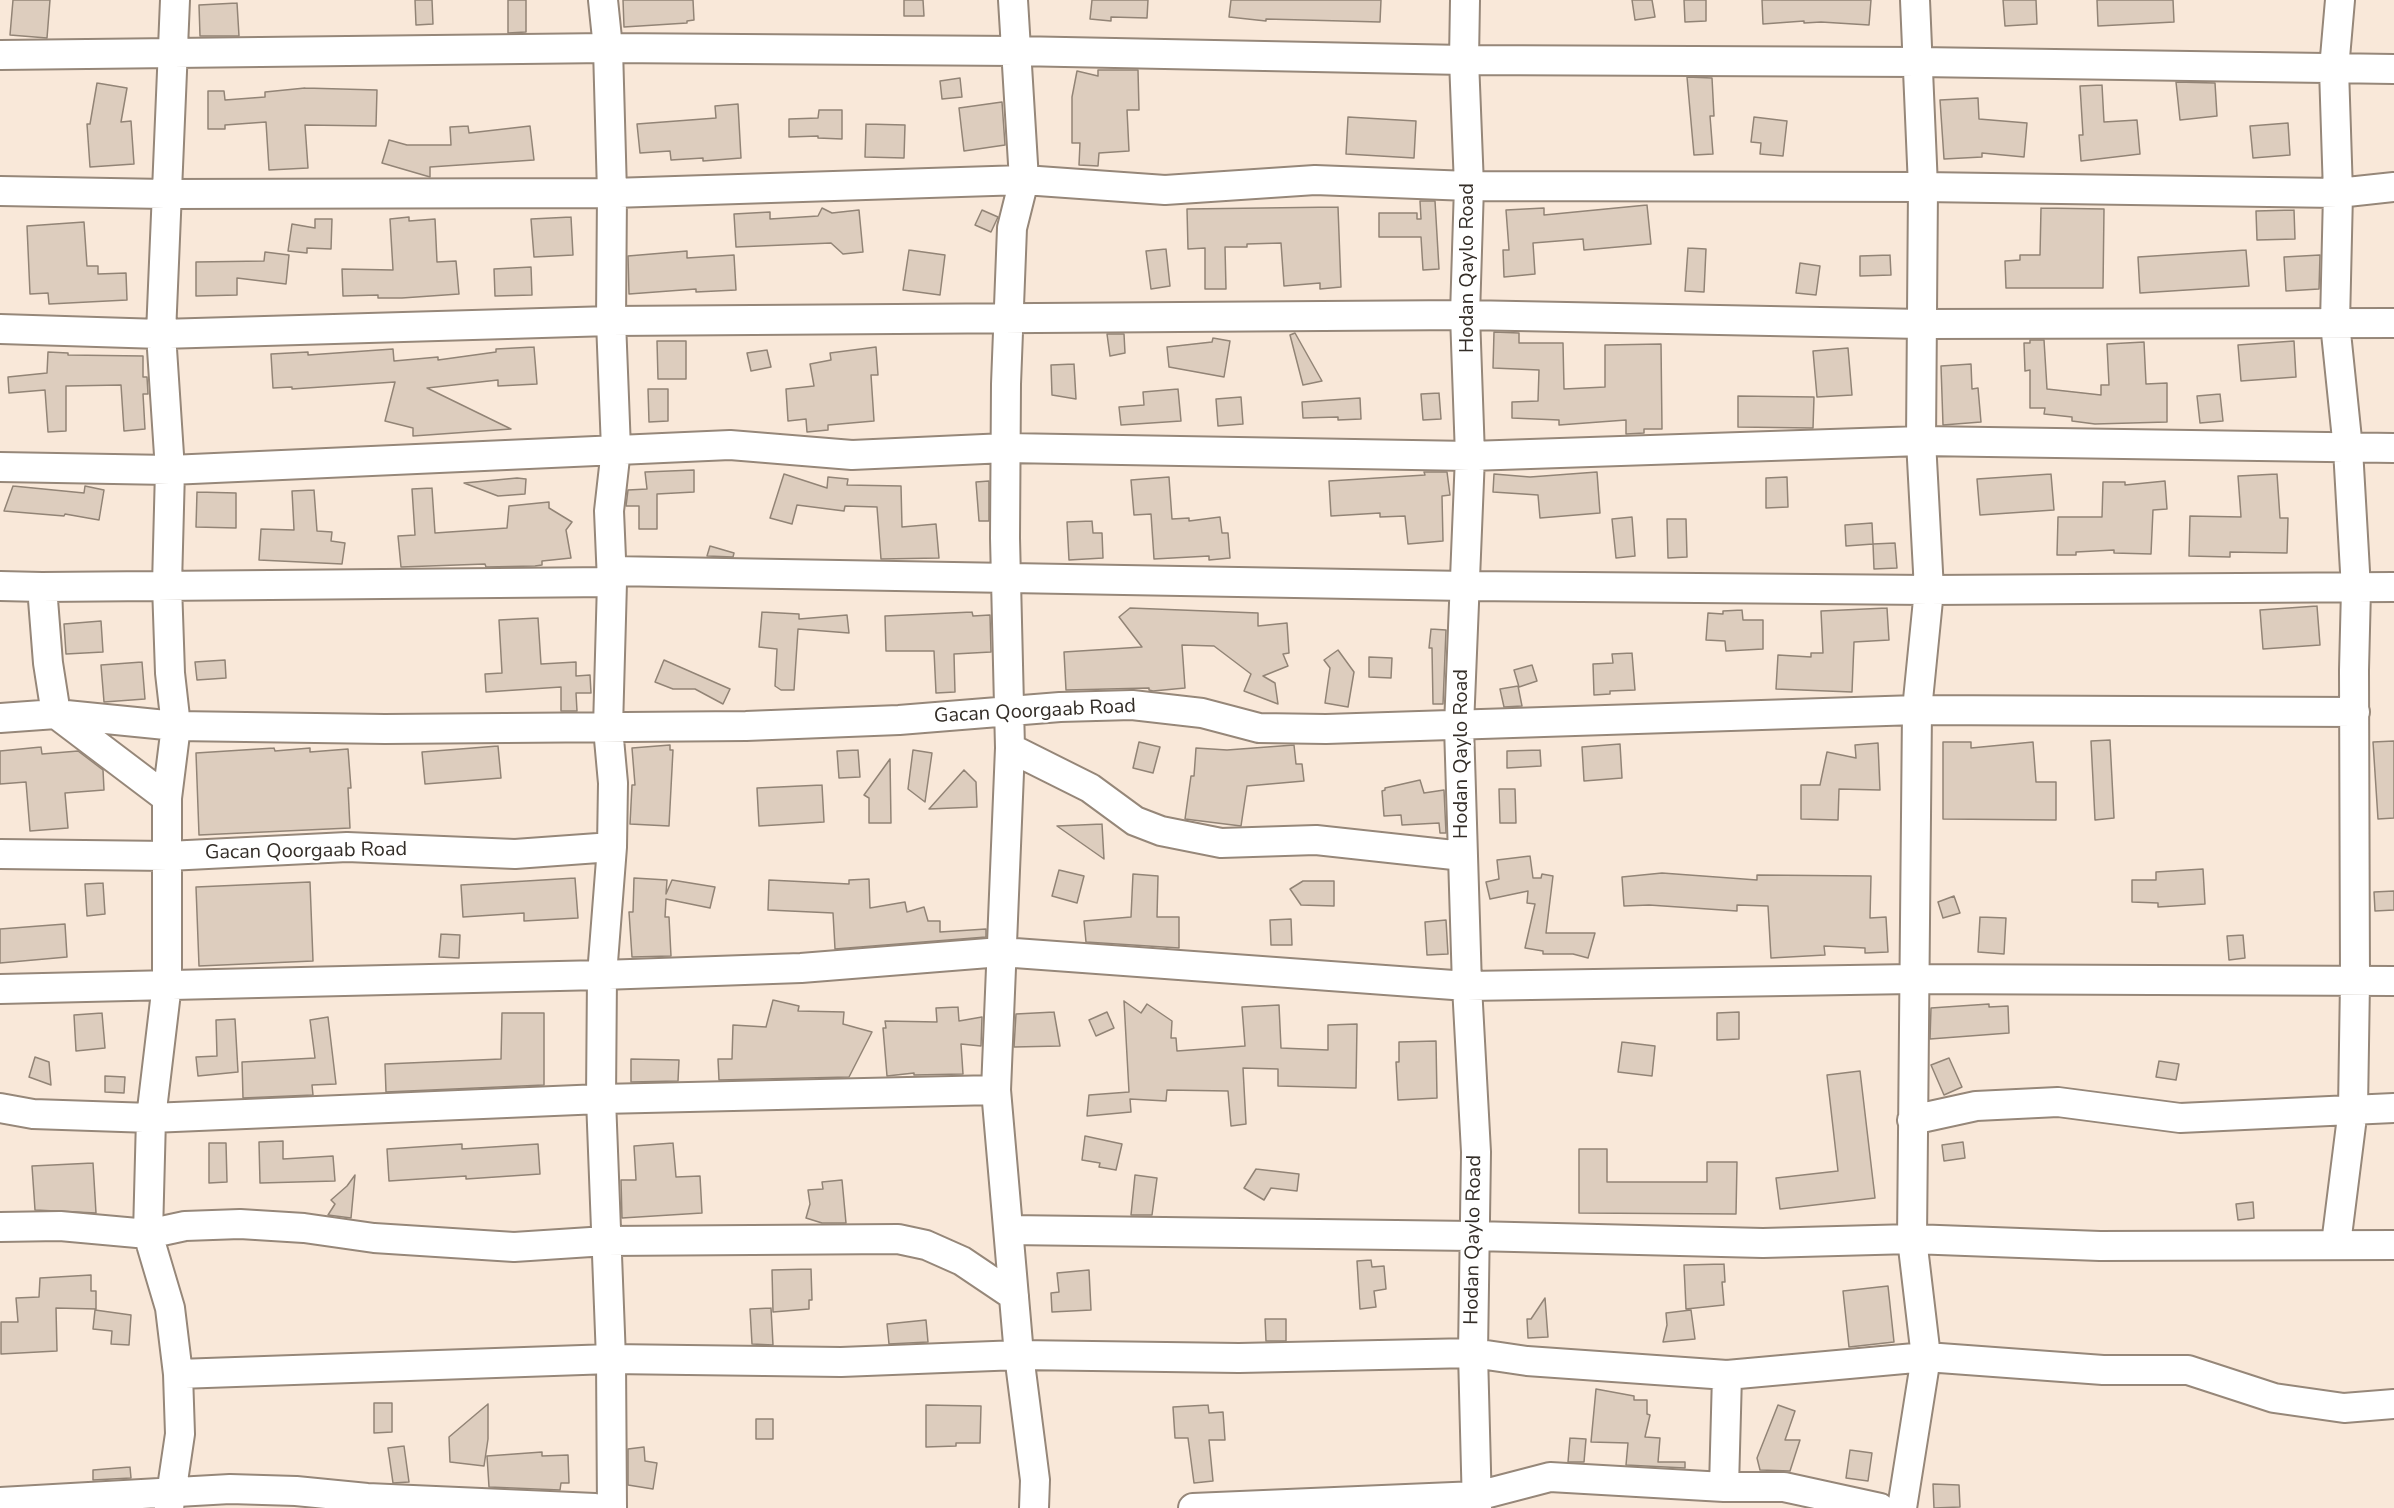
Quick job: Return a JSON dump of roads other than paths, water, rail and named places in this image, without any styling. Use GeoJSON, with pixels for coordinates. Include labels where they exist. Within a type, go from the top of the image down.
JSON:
{"type":"FeatureCollection","features":[{"type":"Feature","properties":{"kind":"street"},"geometry":{"type":"LineString","coordinates":[[170,1501],[180,1434],[178,1374],[170,1308],[148,1234],[151,1118],[167,984],[167,798],[176,726],[170,673],[167,585],[170,542],[170,470],[161,334],[165,194],[175,0]]}},
{"type":"Feature","properties":{"kind":"street"},"geometry":{"type":"LineString","coordinates":[[603,0],[608,48],[612,193],[611,321],[616,449],[609,511],[612,577],[608,728],[613,783],[612,847],[602,975],[601,1099],[611,1359],[612,1508]]}},
{"type":"Feature","properties":{"kind":"street"},"geometry":{"type":"LineString","coordinates":[[1013,0],[1023,180],[1012,228],[1009,317],[1006,577],[1010,748],[996,1090],[1019,1355],[1035,1480],[1034,1508]]}},
{"type":"Feature","properties":{"kind":"street","name":"Hodan Qaylo Road"},"geometry":{"type":"LineString","coordinates":[[1465,0],[1464,60],[1469,186],[1465,315],[1470,456],[1459,726],[1467,986],[1476,1152],[1473,1353],[1477,1502]]}},
{"type":"Feature","properties":{"kind":"street"},"geometry":{"type":"LineString","coordinates":[[1902,1508],[1926,1358],[1912,1239],[1917,710],[1929,590],[1922,441],[1923,187],[1915,0]]}},
{"type":"Feature","properties":{"kind":"street"},"geometry":{"type":"LineString","coordinates":[[2336,1244],[2353,1109],[2355,981],[2356,589],[2348,448],[2335,323],[2338,193],[2334,69],[2340,0]]}},
{"type":"Feature","properties":{"kind":"street"},"geometry":{"type":"LineString","coordinates":[[0,55],[608,48],[1015,51],[1464,60],[1918,62],[2394,69]]}},
{"type":"Feature","properties":{"kind":"street"},"geometry":{"type":"LineString","coordinates":[[0,191],[165,194],[612,193],[1023,180],[1165,190],[1315,180],[1469,186],[1923,187],[2338,193],[2394,187]]}},
{"type":"Feature","properties":{"kind":"street"},"geometry":{"type":"LineString","coordinates":[[0,329],[161,334],[611,321],[1465,315],[1922,324],[2394,323]]}},
{"type":"Feature","properties":{"kind":"street"},"geometry":{"type":"LineString","coordinates":[[0,467],[170,470],[730,445],[852,455],[1006,448],[1470,456],[1922,441],[2394,448]]}},
{"type":"Feature","properties":{"kind":"street"},"geometry":{"type":"LineString","coordinates":[[0,586],[612,577],[1006,577],[1466,586],[1929,590],[2394,587]]}},
{"type":"Feature","properties":{"kind":"street"},"geometry":{"type":"LineString","coordinates":[[42,587],[48,663],[56,714],[167,798]]}},
{"type":"Feature","properties":{"kind":"street","name":"Gacan Qoorgaab Road"},"geometry":{"type":"LineString","coordinates":[[0,718],[56,714],[176,726],[385,729],[608,728],[746,726],[887,720],[1009,710],[1132,705],[1203,713],[1259,728],[1459,726],[1917,710],[2355,712]]}},
{"type":"Feature","properties":{"kind":"street"},"geometry":{"type":"LineString","coordinates":[[1010,748],[1090,788],[1135,821],[1161,831],[1221,843],[1316,840],[1463,856]]}},
{"type":"Feature","properties":{"kind":"street","name":"Gacan Qoorgaab Road"},"geometry":{"type":"LineString","coordinates":[[0,854],[168,856],[347,847],[515,854],[612,847]]}},
{"type":"Feature","properties":{"kind":"street"},"geometry":{"type":"LineString","coordinates":[[0,989],[801,968],[1001,952],[1467,986],[1913,979],[2394,981]]}},
{"type":"Feature","properties":{"kind":"street"},"geometry":{"type":"LineString","coordinates":[[0,1108],[33,1114],[151,1118],[601,1099],[996,1090]]}},
{"type":"Feature","properties":{"kind":"street"},"geometry":{"type":"LineString","coordinates":[[1912,1120],[1976,1106],[2058,1102],[2180,1118],[2394,1108]]}},
{"type":"Feature","properties":{"kind":"street"},"geometry":{"type":"LineString","coordinates":[[0,1227],[60,1226],[148,1234],[185,1226],[240,1224],[454,1244],[514,1247],[606,1240],[898,1239],[926,1245],[962,1261],[1014,1296]]}},
{"type":"Feature","properties":{"kind":"street"},"geometry":{"type":"LineString","coordinates":[[1009,1230],[1473,1236],[1763,1243],[1912,1239],[2100,1246],[2394,1245]]}},
{"type":"Feature","properties":{"kind":"street"},"geometry":{"type":"LineString","coordinates":[[178,1374],[611,1359],[841,1362],[1019,1355],[1239,1358],[1473,1353],[1527,1361],[1727,1375],[1926,1358],[2103,1370],[2188,1370],[2274,1398],[2344,1408],[2394,1404]]}},
{"type":"Feature","properties":{"kind":"street"},"geometry":{"type":"LineString","coordinates":[[1724,1487],[1727,1375]]}},
{"type":"Feature","properties":{"kind":"street"},"geometry":{"type":"LineString","coordinates":[[1193,1508],[1477,1502],[1550,1477],[1724,1487],[1784,1487],[1880,1508]]}},
{"type":"Feature","properties":{"kind":"street"},"geometry":{"type":"LineString","coordinates":[[0,1502],[170,1501],[230,1489],[296,1491],[367,1498],[595,1508]]}}]}
